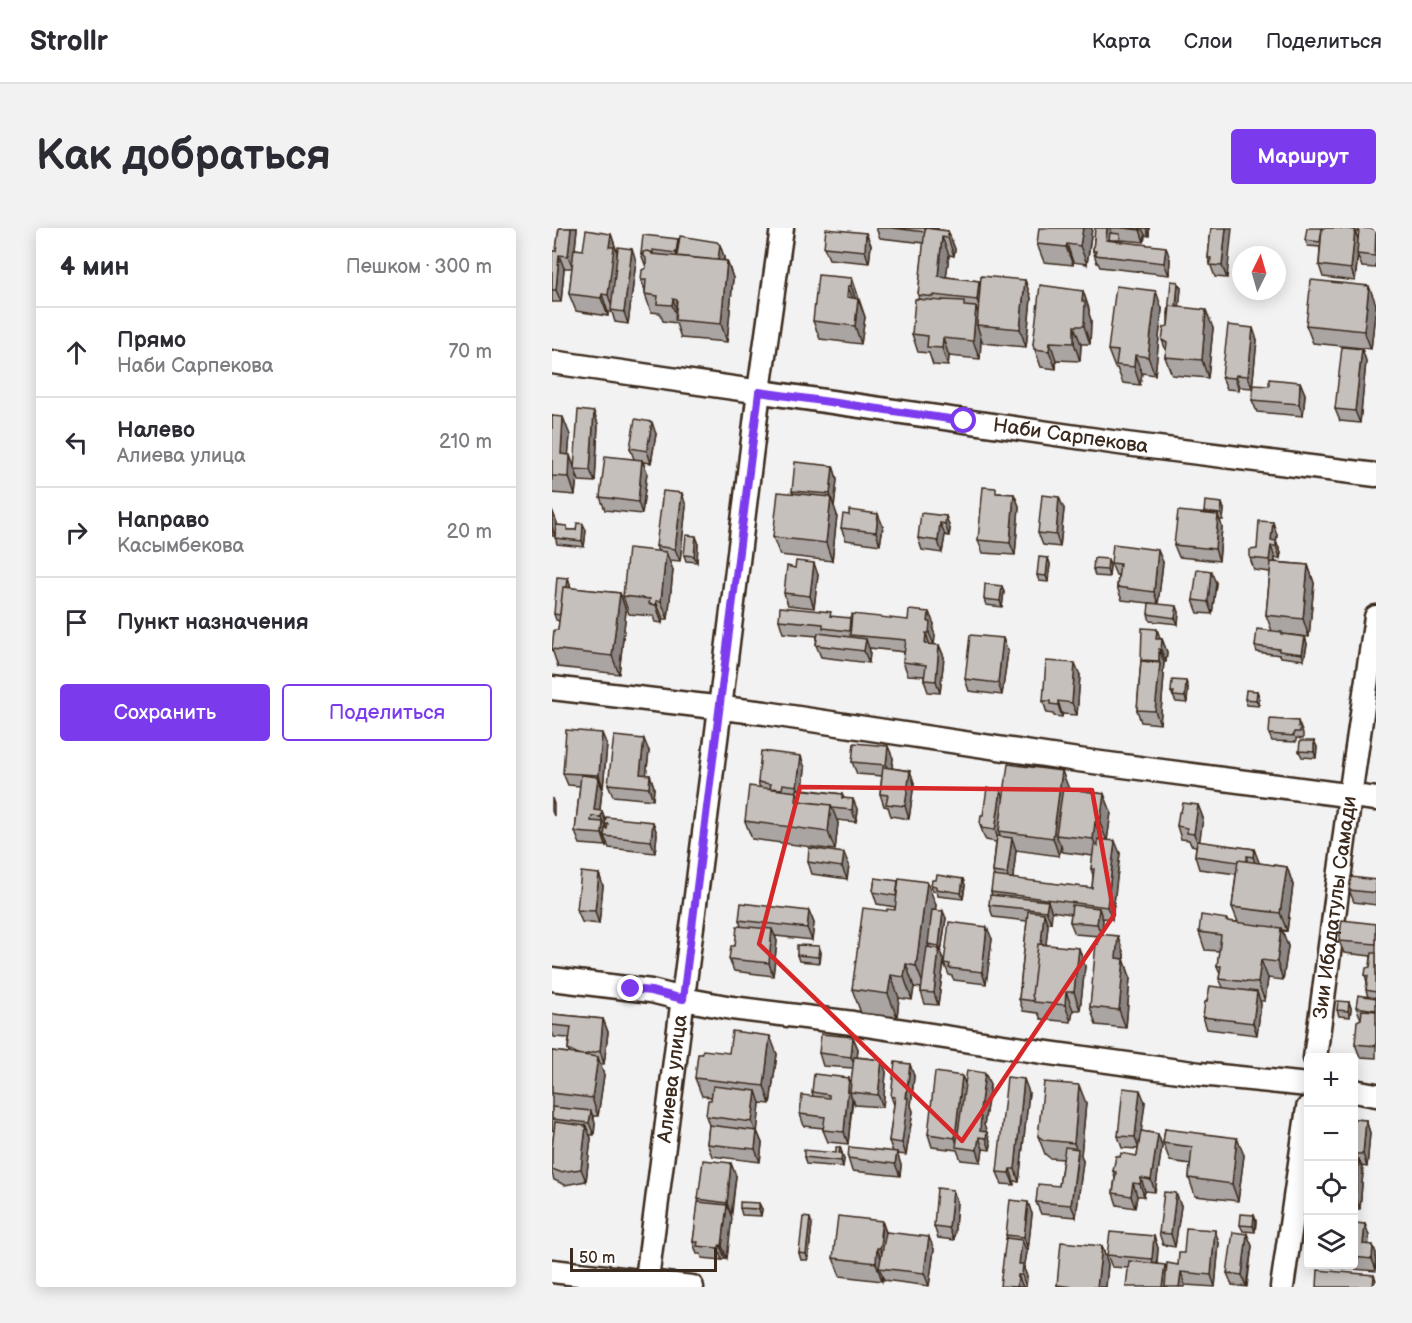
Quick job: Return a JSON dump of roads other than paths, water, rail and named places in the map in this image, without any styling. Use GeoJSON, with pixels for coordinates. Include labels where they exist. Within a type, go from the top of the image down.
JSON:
{"type":"FeatureCollection","features":[{"type":"Feature","properties":{"kind":"street","name":"Алиева улица"},"geometry":{"type":"LineString","coordinates":[[646,1284],[759,392],[782,228]]}},
{"type":"Feature","properties":{"kind":"street","name":"Наби Сарпекова"},"geometry":{"type":"LineString","coordinates":[[552,362],[1126,444],[1376,475]]}},
{"type":"Feature","properties":{"kind":"street","name":"Зии Ибадатулы Самади"},"geometry":{"type":"LineString","coordinates":[[1317,1053],[1376,617]]}},
{"type":"Feature","properties":{"kind":"street"},"geometry":{"type":"LineString","coordinates":[[552,688],[720,708],[1376,799]]}},
{"type":"Feature","properties":{"kind":"street"},"geometry":{"type":"LineString","coordinates":[[552,979],[651,991],[732,1008],[853,1023],[1042,1053],[1200,1074],[1304,1085]]}},
{"type":"Feature","properties":{"kind":"street"},"geometry":{"type":"LineString","coordinates":[[1358,1092],[1376,1095]]}},
{"type":"Feature","properties":{"kind":"street"},"geometry":{"type":"LineString","coordinates":[[1282,1287],[1304,1136]]}},
{"type":"Feature","properties":{"kind":"street"},"geometry":{"type":"LineString","coordinates":[[552,1271],[646,1284],[692,1287]]}}]}
